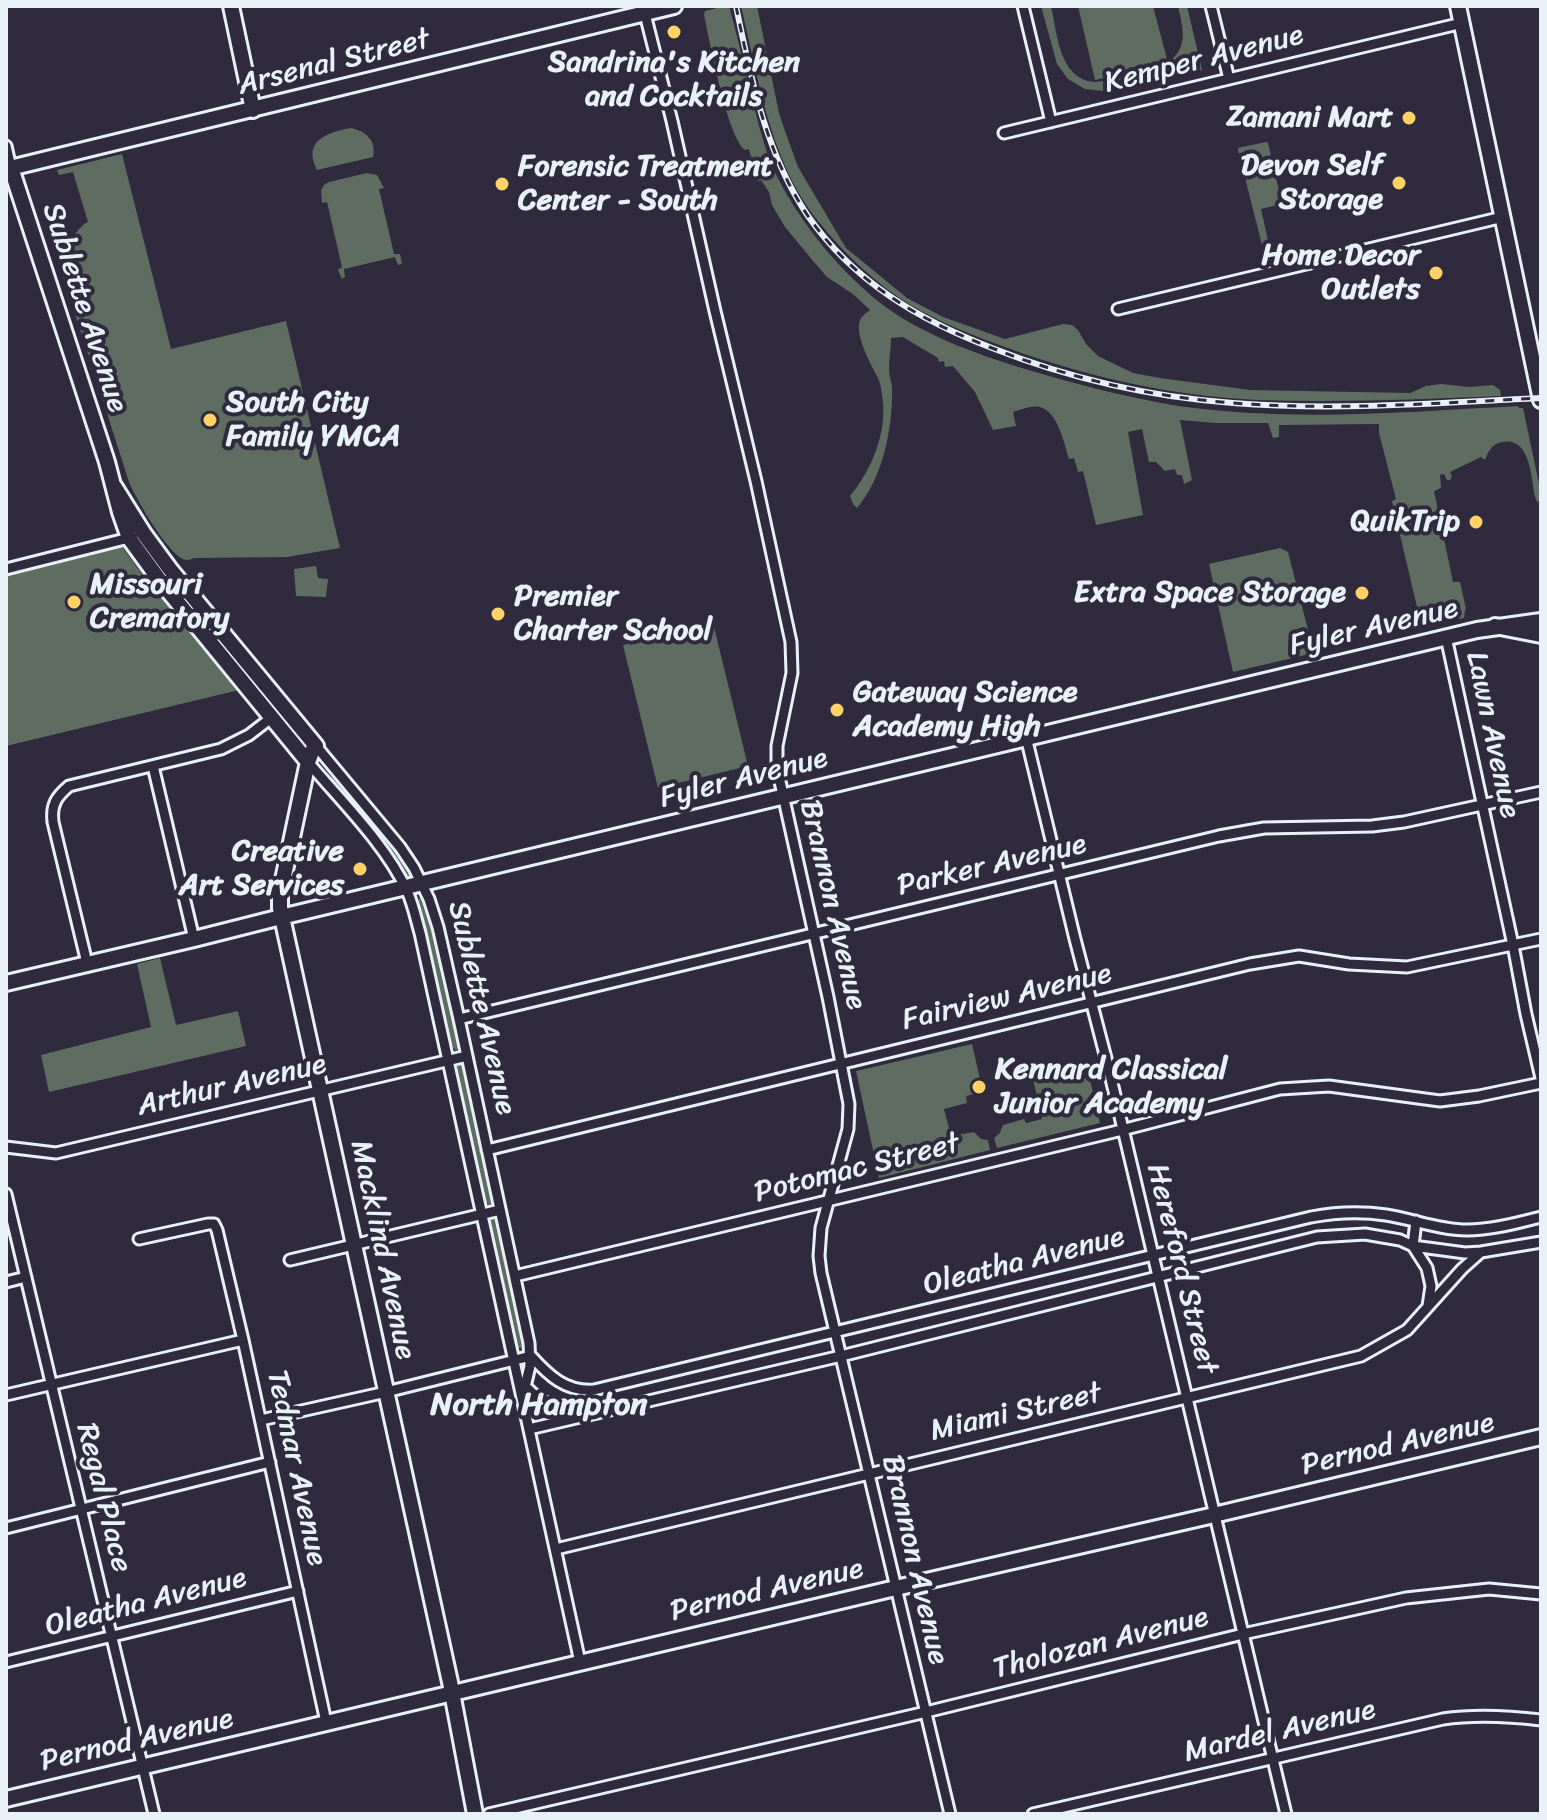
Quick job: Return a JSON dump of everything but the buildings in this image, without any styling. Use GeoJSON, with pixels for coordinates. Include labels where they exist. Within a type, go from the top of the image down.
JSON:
{"type":"FeatureCollection","features":[{"type":"Feature","properties":{"kind":"street"},"geometry":{"type":"LineString","coordinates":[[231,6],[253,110]]}},
{"type":"Feature","properties":{"kind":"street","name":"Arsenal Street"},"geometry":{"type":"LineString","coordinates":[[9,168],[253,110],[644,10],[674,6]]}},
{"type":"Feature","properties":{"kind":"street"},"geometry":{"type":"LineString","coordinates":[[1023,6],[1051,122]]}},
{"type":"Feature","properties":{"kind":"street"},"geometry":{"type":"LineString","coordinates":[[1211,6],[1229,79]]}},
{"type":"Feature","properties":{"kind":"street"},"geometry":{"type":"LineString","coordinates":[[1458,6],[1541,400]]}},
{"type":"Feature","properties":{"kind":"street","name":"Brannon Avenue"},"geometry":{"type":"LineString","coordinates":[[644,10],[791,642],[791,681],[777,746],[777,768],[849,1104],[849,1121],[821,1228],[819,1256],[950,1814]]}},
{"type":"Feature","properties":{"kind":"street","name":"Kemper Avenue"},"geometry":{"type":"LineString","coordinates":[[1004,133],[1462,23]]}},
{"type":"Feature","properties":{"kind":"street","name":"Sublette Avenue"},"geometry":{"type":"LineString","coordinates":[[6,146],[9,168],[120,512],[400,847],[423,883],[438,927],[531,1356],[523,1402]]}},
{"type":"Feature","properties":{"kind":"street"},"geometry":{"type":"LineString","coordinates":[[1118,309],[1503,217]]}},
{"type":"Feature","properties":{"kind":"street"},"geometry":{"type":"LineString","coordinates":[[6,569],[137,536]]}},
{"type":"Feature","properties":{"kind":"street","name":"Sublette Avenue"},"geometry":{"type":"LineString","coordinates":[[137,536],[145,563],[377,845],[405,887],[420,933],[580,1662]]}},
{"type":"Feature","properties":{"kind":"street","name":"Fyler Avenue"},"geometry":{"type":"LineString","coordinates":[[6,983],[1446,637],[1495,626],[1541,621]]}},
{"type":"Feature","properties":{"kind":"street"},"geometry":{"type":"LineString","coordinates":[[1495,626],[1541,635]]}},
{"type":"Feature","properties":{"kind":"street","name":"Lawn Avenue"},"geometry":{"type":"LineString","coordinates":[[1446,637],[1541,1081]]}},
{"type":"Feature","properties":{"kind":"street"},"geometry":{"type":"LineString","coordinates":[[87,963],[53,822],[54,802],[60,793],[69,786],[221,749],[249,735],[271,718]]}},
{"type":"Feature","properties":{"kind":"street","name":"Hereford Street"},"geometry":{"type":"LineString","coordinates":[[1026,737],[1108,1066],[1286,1814]]}},
{"type":"Feature","properties":{"kind":"street","name":"Macklind Avenue"},"geometry":{"type":"LineString","coordinates":[[316,746],[308,762],[280,894],[281,917],[452,1692],[475,1814]]}},
{"type":"Feature","properties":{"kind":"street"},"geometry":{"type":"LineString","coordinates":[[153,766],[194,939]]}},
{"type":"Feature","properties":{"kind":"street","name":"Parker Avenue"},"geometry":{"type":"LineString","coordinates":[[459,1019],[1219,836],[1264,828],[1372,826],[1404,822],[1541,792]]}},
{"type":"Feature","properties":{"kind":"street","name":"Fairview Avenue"},"geometry":{"type":"LineString","coordinates":[[487,1150],[1250,964],[1299,956],[1349,964],[1407,967],[1541,939]]}},
{"type":"Feature","properties":{"kind":"street","name":"Arthur Avenue"},"geometry":{"type":"LineString","coordinates":[[6,1147],[56,1153],[467,1056]]}},
{"type":"Feature","properties":{"kind":"street","name":"Potomac Street"},"geometry":{"type":"LineString","coordinates":[[515,1276],[1280,1089],[1329,1086],[1440,1101],[1479,1096],[1541,1081]]}},
{"type":"Feature","properties":{"kind":"street","name":"Regal Place"},"geometry":{"type":"LineString","coordinates":[[6,1194],[154,1814]]}},
{"type":"Feature","properties":{"kind":"street"},"geometry":{"type":"LineString","coordinates":[[290,1260],[500,1210]]}},
{"type":"Feature","properties":{"kind":"street","name":"Oleatha Avenue"},"geometry":{"type":"LineString","coordinates":[[531,1356],[563,1385],[583,1391],[594,1390],[1311,1217],[1340,1212],[1387,1215],[1464,1230],[1486,1229],[1541,1217]]}},
{"type":"Feature","properties":{"kind":"street"},"geometry":{"type":"LineString","coordinates":[[1416,1221],[1413,1246],[1423,1259],[1431,1286],[1427,1309]]}},
{"type":"Feature","properties":{"kind":"street","name":"Tedmar Avenue"},"geometry":{"type":"LineString","coordinates":[[139,1239],[214,1224],[261,1420],[326,1722]]}},
{"type":"Feature","properties":{"kind":"street","name":"Oleatha Avenue"},"geometry":{"type":"LineString","coordinates":[[529,1429],[841,1356],[1317,1237],[1365,1234],[1444,1251],[1481,1252],[1541,1242]]}},
{"type":"Feature","properties":{"kind":"street","name":"Miami Street"},"geometry":{"type":"LineString","coordinates":[[556,1549],[1361,1356],[1407,1330],[1481,1252]]}},
{"type":"Feature","properties":{"kind":"street"},"geometry":{"type":"LineString","coordinates":[[6,1282],[26,1277]]}},
{"type":"Feature","properties":{"kind":"street"},"geometry":{"type":"LineString","coordinates":[[6,1395],[243,1340]]}},
{"type":"Feature","properties":{"kind":"street"},"geometry":{"type":"LineString","coordinates":[[261,1420],[515,1366],[531,1356]]}},
{"type":"Feature","properties":{"kind":"street","name":"Oleatha Avenue"},"geometry":{"type":"LineString","coordinates":[[515,1366],[524,1385],[544,1401],[571,1412],[598,1413]]}},
{"type":"Feature","properties":{"kind":"street","name":"Pernod Avenue"},"geometry":{"type":"LineString","coordinates":[[6,1799],[1541,1437]]}},
{"type":"Feature","properties":{"kind":"street"},"geometry":{"type":"LineString","coordinates":[[6,1528],[270,1462]]}},
{"type":"Feature","properties":{"kind":"street","name":"Tholozan Avenue"},"geometry":{"type":"LineString","coordinates":[[489,1814],[1406,1598],[1489,1589],[1541,1594]]}},
{"type":"Feature","properties":{"kind":"street","name":"Oleatha Avenue"},"geometry":{"type":"LineString","coordinates":[[6,1662],[298,1591]]}},
{"type":"Feature","properties":{"kind":"street","name":"Mardel Avenue"},"geometry":{"type":"LineString","coordinates":[[1033,1814],[1456,1717],[1505,1716],[1541,1720]]}},
{"type":"Feature","properties":{"kind":"green space"},"geometry":{"type":"Polygon","coordinates":[[[729,6],[767,153],[792,203],[826,250],[853,279],[883,305],[920,328],[963,348],[1028,370],[1114,393],[1179,406],[1306,415],[1523,408],[1541,501],[1537,502],[1535,497],[1528,460],[1519,446],[1512,442],[1496,444],[1485,460],[1481,457],[1450,472],[1450,480],[1444,474],[1440,475],[1441,488],[1434,491],[1453,582],[1460,582],[1466,609],[1464,618],[1422,628],[1392,501],[1396,499],[1379,424],[1279,425],[1279,437],[1273,438],[1268,423],[1180,420],[1192,480],[1184,484],[1182,475],[1177,475],[1175,469],[1165,471],[1156,462],[1149,462],[1142,429],[1128,432],[1143,515],[1096,525],[1083,471],[1078,472],[1074,458],[1069,459],[1059,429],[1046,410],[1034,407],[1013,412],[1016,426],[993,430],[975,392],[953,366],[945,367],[944,361],[939,362],[938,358],[903,337],[891,338],[889,369],[892,403],[885,451],[874,482],[857,508],[850,496],[876,452],[883,414],[880,383],[865,352],[859,330],[860,319],[870,310],[827,277],[785,227],[772,205],[769,192],[761,180],[757,181],[749,149],[745,150],[738,141],[732,127],[704,15],[705,11],[729,6]]]}},
{"type":"Feature","properties":{"kind":"green space"},"geometry":{"type":"Polygon","coordinates":[[[741,6],[757,6],[779,113],[798,167],[846,248],[907,298],[943,317],[1005,339],[1063,324],[1072,325],[1098,356],[1133,373],[1160,378],[1250,390],[1410,393],[1441,384],[1469,387],[1493,385],[1500,390],[1501,396],[1320,401],[1191,394],[1124,382],[1058,365],[935,318],[901,299],[866,272],[824,228],[799,193],[786,168],[767,115],[741,6]]]}},
{"type":"Feature","properties":{"kind":"green space"},"geometry":{"type":"Polygon","coordinates":[[[1041,6],[1051,6],[1058,41],[1073,73],[1094,82],[1147,71],[1167,63],[1095,80],[1078,6],[1153,6],[1168,63],[1182,44],[1183,30],[1178,6],[1187,6],[1202,70],[1194,72],[1188,55],[1172,71],[1159,77],[1103,91],[1085,89],[1068,79],[1057,64],[1041,6]]]}},
{"type":"Feature","properties":{"kind":"green space"},"geometry":{"type":"Polygon","coordinates":[[[351,128],[369,138],[373,157],[317,170],[313,152],[319,140],[333,132],[351,128]]]}},
{"type":"Feature","properties":{"kind":"green space"},"geometry":{"type":"Polygon","coordinates":[[[1266,142],[1282,204],[1261,209],[1269,245],[1263,249],[1238,148],[1266,142]]]}},
{"type":"Feature","properties":{"kind":"green space"},"geometry":{"type":"Polygon","coordinates":[[[122,154],[171,349],[286,321],[340,548],[287,557],[187,560],[163,540],[139,501],[129,482],[53,245],[70,239],[88,222],[73,172],[59,175],[57,170],[122,154]]]}},
{"type":"Feature","properties":{"kind":"green space"},"geometry":{"type":"Polygon","coordinates":[[[367,173],[377,175],[384,188],[379,189],[394,254],[400,254],[402,264],[398,265],[395,257],[344,269],[345,277],[342,279],[327,202],[322,203],[321,190],[329,182],[367,173]]]}},
{"type":"Feature","properties":{"kind":"green space"},"geometry":{"type":"Polygon","coordinates":[[[117,546],[123,548],[239,690],[6,746],[6,574],[117,546]]]}},
{"type":"Feature","properties":{"kind":"green space"},"geometry":{"type":"Polygon","coordinates":[[[1280,548],[1288,552],[1314,653],[1233,672],[1209,564],[1280,548]]]}},
{"type":"Feature","properties":{"kind":"green space"},"geometry":{"type":"Polygon","coordinates":[[[316,566],[318,578],[328,579],[326,597],[296,596],[294,569],[316,566]]]}},
{"type":"Feature","properties":{"kind":"green space"},"geometry":{"type":"Polygon","coordinates":[[[713,623],[748,766],[658,788],[623,645],[713,623]]]}},
{"type":"Feature","properties":{"kind":"green space"},"geometry":{"type":"Polygon","coordinates":[[[333,775],[401,855],[412,876],[405,875],[388,849],[332,782],[330,779],[333,775]]]}},
{"type":"Feature","properties":{"kind":"green space"},"geometry":{"type":"Polygon","coordinates":[[[420,898],[425,901],[430,919],[459,1047],[456,1051],[451,1045],[417,901],[420,898]]]}},
{"type":"Feature","properties":{"kind":"green space"},"geometry":{"type":"Polygon","coordinates":[[[160,958],[176,1025],[238,1011],[246,1046],[49,1092],[41,1055],[151,1027],[137,964],[160,958]]]}},
{"type":"Feature","properties":{"kind":"green space"},"geometry":{"type":"Polygon","coordinates":[[[972,1044],[983,1092],[966,1096],[967,1103],[944,1109],[951,1136],[974,1132],[981,1139],[988,1140],[990,1150],[879,1178],[856,1071],[972,1044]]]}},
{"type":"Feature","properties":{"kind":"green space"},"geometry":{"type":"Polygon","coordinates":[[[460,1063],[492,1200],[489,1205],[484,1200],[455,1066],[460,1063]]]}},
{"type":"Feature","properties":{"kind":"green space"},"geometry":{"type":"Polygon","coordinates":[[[1087,1067],[1100,1123],[997,1148],[994,1138],[1003,1125],[1024,1119],[1026,1123],[1042,1119],[1033,1079],[1087,1067]]]}},
{"type":"Feature","properties":{"kind":"green space"},"geometry":{"type":"Polygon","coordinates":[[[491,1218],[497,1223],[523,1344],[521,1348],[515,1343],[491,1218]]]}},
{"type":"Feature","properties":{"kind":"railway"},"geometry":{"type":"LineString","coordinates":[[736,6],[754,88],[771,142],[793,192],[808,216],[846,261],[867,279],[939,325],[1021,359],[1080,377],[1141,391],[1202,400],[1348,406],[1541,398]]}},
{"type":"Feature","properties":{"kind":"place","name":"Sandrina's Kitchen and Cocktails"},"geometry":{"type":"Point","coordinates":[674,32]}},
{"type":"Feature","properties":{"kind":"place","name":"Zamani Mart"},"geometry":{"type":"Point","coordinates":[1409,118]}},
{"type":"Feature","properties":{"kind":"place","name":"Devon Self Storage"},"geometry":{"type":"Point","coordinates":[1399,183]}},
{"type":"Feature","properties":{"kind":"place","name":"Forensic Treatment Center - South"},"geometry":{"type":"Point","coordinates":[502,184]}},
{"type":"Feature","properties":{"kind":"place","name":"Home Decor Outlets"},"geometry":{"type":"Point","coordinates":[1436,273]}},
{"type":"Feature","properties":{"kind":"place","name":"South City Family YMCA"},"geometry":{"type":"Point","coordinates":[210,420]}},
{"type":"Feature","properties":{"kind":"place","name":"QuikTrip"},"geometry":{"type":"Point","coordinates":[1476,522]}},
{"type":"Feature","properties":{"kind":"place","name":"Extra Space Storage"},"geometry":{"type":"Point","coordinates":[1362,593]}},
{"type":"Feature","properties":{"kind":"place","name":"Missouri Crematory"},"geometry":{"type":"Point","coordinates":[74,602]}},
{"type":"Feature","properties":{"kind":"place","name":"Premier Charter School"},"geometry":{"type":"Point","coordinates":[498,614]}},
{"type":"Feature","properties":{"kind":"place","name":"Gateway Science Academy High"},"geometry":{"type":"Point","coordinates":[837,710]}},
{"type":"Feature","properties":{"kind":"place","name":"Creative Art Services"},"geometry":{"type":"Point","coordinates":[360,869]}},
{"type":"Feature","properties":{"kind":"place","name":"Kennard Classical Junior Academy"},"geometry":{"type":"Point","coordinates":[979,1087]}},
{"type":"Feature","properties":{"kind":"district","name":"North Hampton"},"geometry":{"type":"Point","coordinates":[539,1406]}}]}
